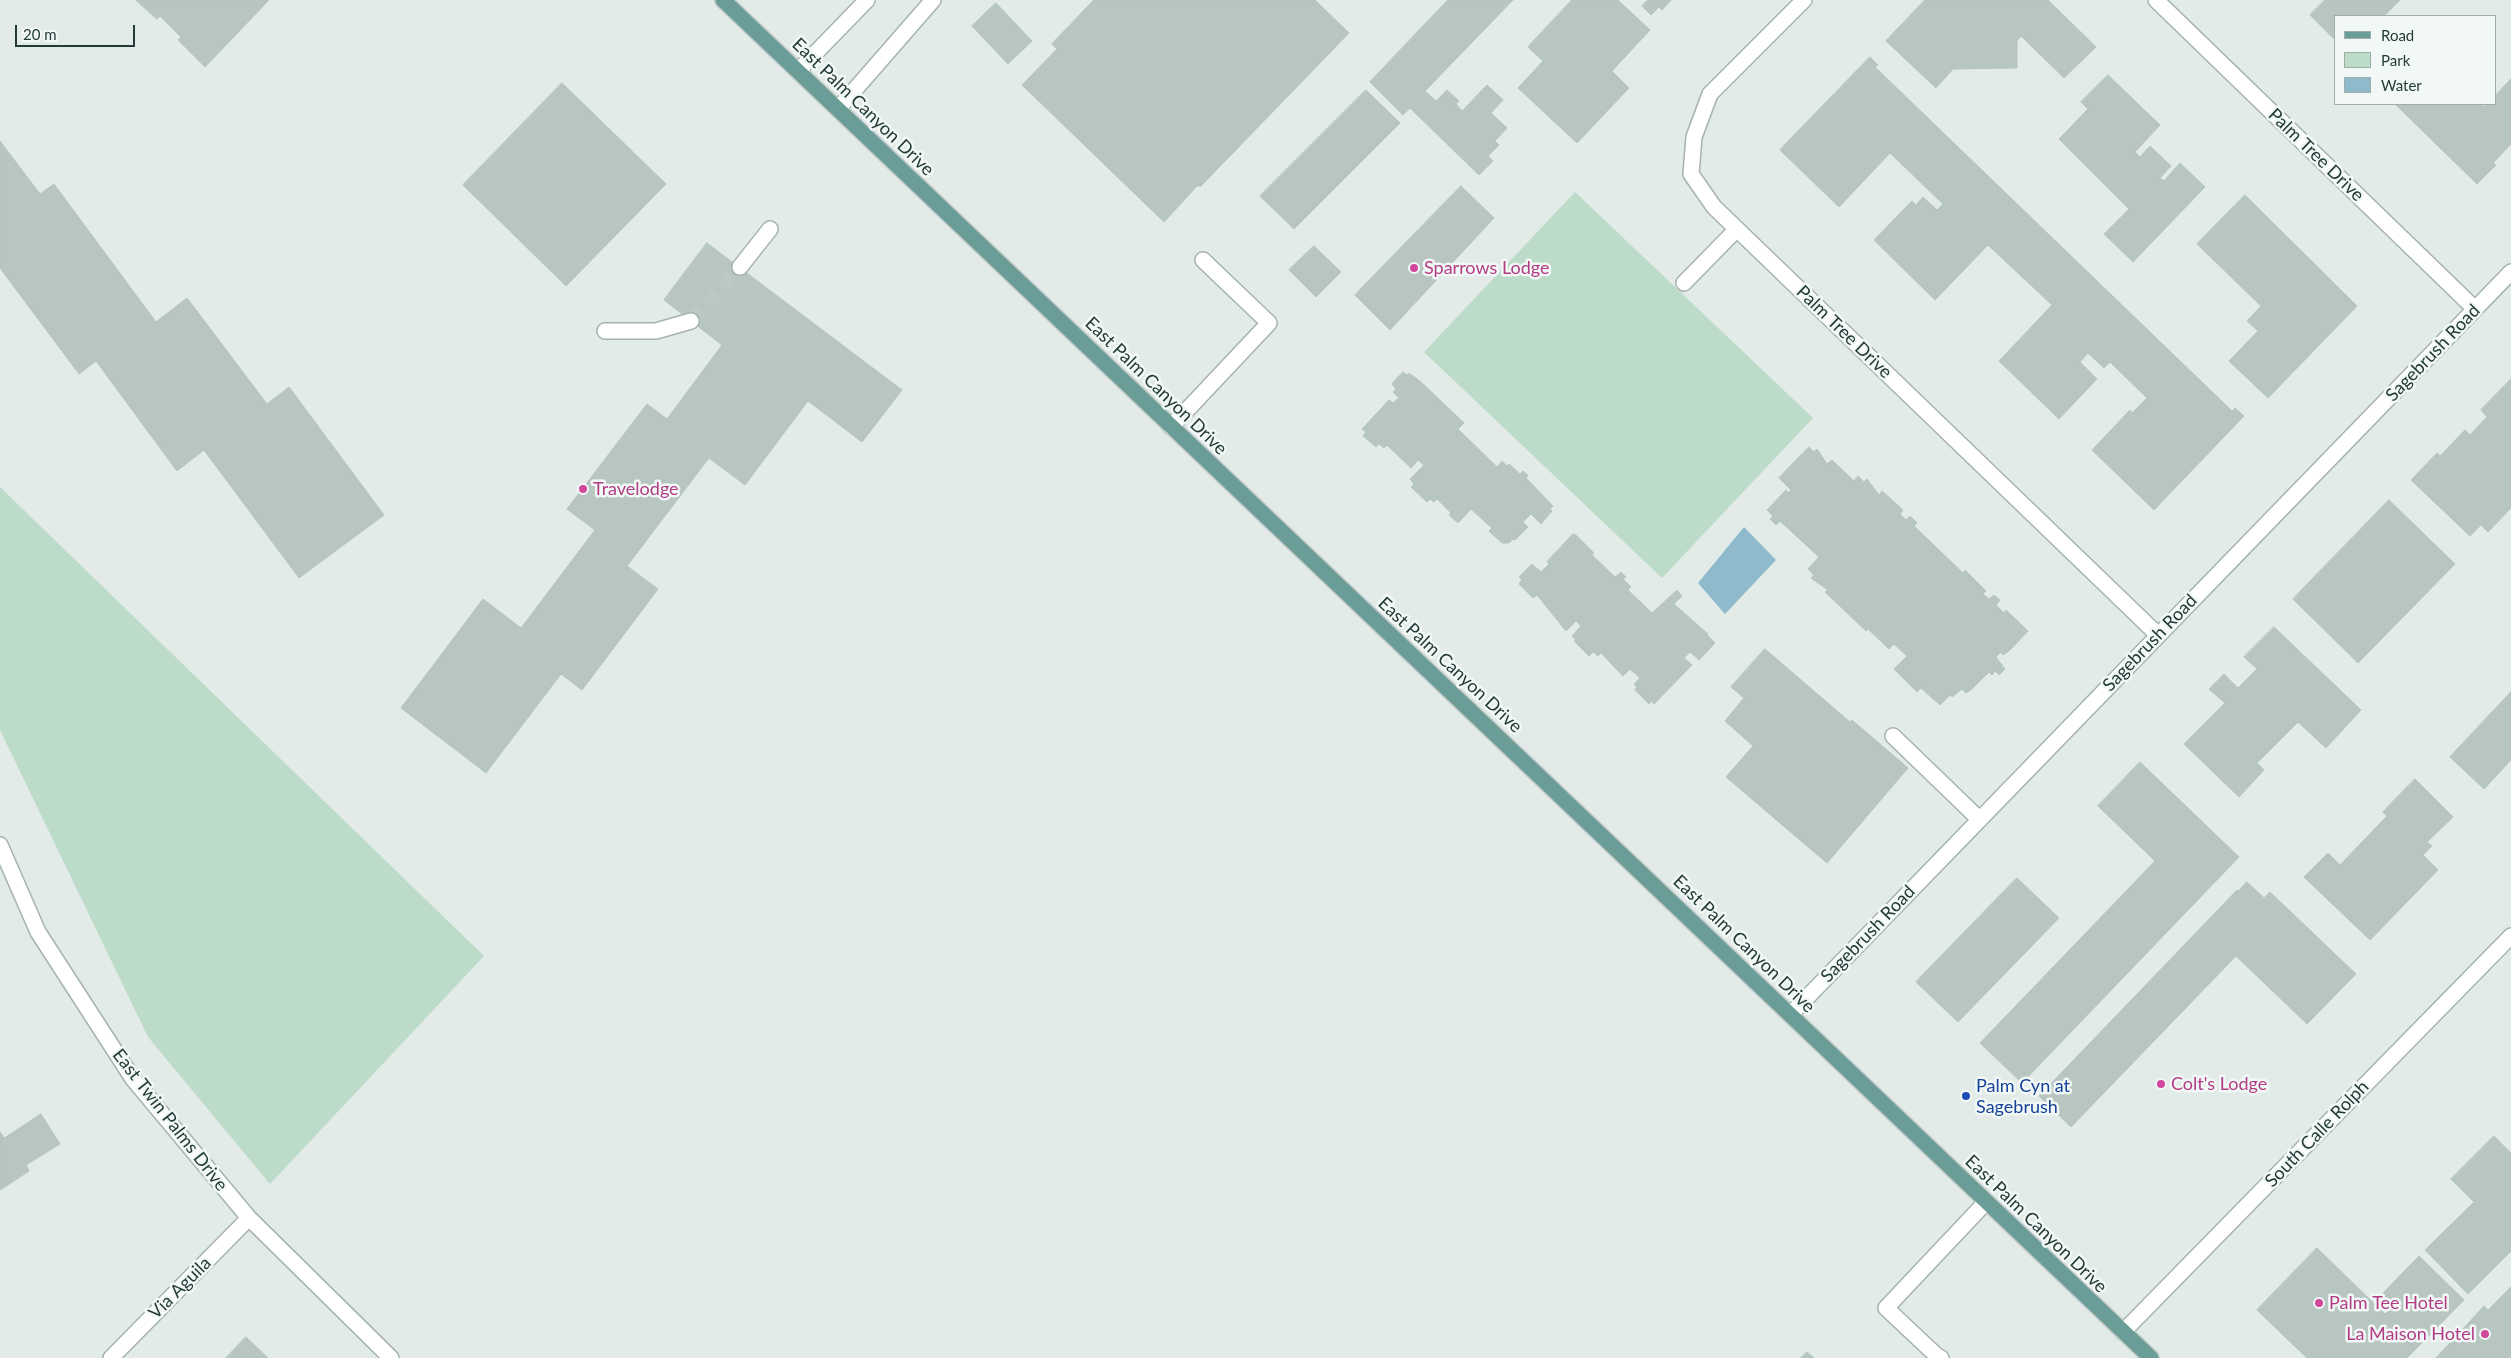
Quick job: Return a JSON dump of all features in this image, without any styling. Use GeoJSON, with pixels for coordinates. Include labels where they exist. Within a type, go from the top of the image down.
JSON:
{"type":"FeatureCollection","features":[{"type":"Feature","properties":{"kind":"main road","name":"East Palm Canyon Drive"},"geometry":{"type":"LineString","coordinates":[[723,0],[2151,1358]]}},
{"type":"Feature","properties":{"kind":"street"},"geometry":{"type":"LineString","coordinates":[[798,72],[867,0]]}},
{"type":"Feature","properties":{"kind":"street"},"geometry":{"type":"LineString","coordinates":[[838,109],[933,0]]}},
{"type":"Feature","properties":{"kind":"street","name":"Palm Tree Drive"},"geometry":{"type":"LineString","coordinates":[[1804,0],[1710,94],[1694,137],[1690,174],[1714,207],[2158,635]]}},
{"type":"Feature","properties":{"kind":"street","name":"Palm Tree Drive"},"geometry":{"type":"LineString","coordinates":[[2156,0],[2475,309]]}},
{"type":"Feature","properties":{"kind":"street"},"geometry":{"type":"LineString","coordinates":[[740,267],[770,229]]}},
{"type":"Feature","properties":{"kind":"street"},"geometry":{"type":"LineString","coordinates":[[1684,283],[1737,229]]}},
{"type":"Feature","properties":{"kind":"street"},"geometry":{"type":"LineString","coordinates":[[1171,426],[1269,324],[1204,260]]}},
{"type":"Feature","properties":{"kind":"street","name":"Sagebrush Road"},"geometry":{"type":"LineString","coordinates":[[1790,1014],[2511,272]]}},
{"type":"Feature","properties":{"kind":"street"},"geometry":{"type":"LineString","coordinates":[[605,331],[656,331],[691,321]]}},
{"type":"Feature","properties":{"kind":"street"},"geometry":{"type":"LineString","coordinates":[[1893,736],[1979,819]]}},
{"type":"Feature","properties":{"kind":"street","name":"East Twin Palms Drive"},"geometry":{"type":"LineString","coordinates":[[0,845],[38,932],[133,1079],[249,1218],[391,1358]]}},
{"type":"Feature","properties":{"kind":"street","name":"South Calle Rolph"},"geometry":{"type":"LineString","coordinates":[[2123,1332],[2511,936]]}},
{"type":"Feature","properties":{"kind":"street"},"geometry":{"type":"LineString","coordinates":[[1941,1358],[1886,1308],[1986,1202]]}},
{"type":"Feature","properties":{"kind":"street","name":"Via Aguila"},"geometry":{"type":"LineString","coordinates":[[111,1358],[249,1218]]}},
{"type":"Feature","properties":{"kind":"green space"},"geometry":{"type":"Polygon","coordinates":[[[1575,192],[1813,418],[1662,578],[1424,352],[1575,192]]]}},
{"type":"Feature","properties":{"kind":"green space"},"geometry":{"type":"Polygon","coordinates":[[[0,487],[484,956],[270,1184],[148,1037],[0,730],[0,487]]]}},
{"type":"Feature","properties":{"kind":"water"},"geometry":{"type":"Polygon","coordinates":[[[1744,527],[1776,560],[1725,614],[1698,583],[1744,527]]]}},
{"type":"Feature","properties":{"kind":"building"},"geometry":{"type":"Polygon","coordinates":[[[136,0],[269,0],[205,67],[178,40],[181,37],[160,16],[157,19],[136,0]]]}},
{"type":"Feature","properties":{"kind":"building"},"geometry":{"type":"Polygon","coordinates":[[[1094,0],[1315,0],[1349,33],[1200,187],[1198,185],[1164,222],[1022,85],[1057,49],[1052,44],[1094,0]]]}},
{"type":"Feature","properties":{"kind":"building"},"geometry":{"type":"Polygon","coordinates":[[[1448,0],[1513,0],[1425,91],[1436,101],[1447,90],[1459,101],[1456,104],[1462,111],[1487,85],[1503,100],[1491,113],[1507,128],[1495,141],[1499,145],[1488,156],[1493,161],[1479,175],[1410,108],[1403,115],[1370,82],[1448,0]]]}},
{"type":"Feature","properties":{"kind":"building"},"geometry":{"type":"Polygon","coordinates":[[[1572,0],[1618,0],[1650,30],[1612,71],[1629,88],[1577,143],[1518,88],[1543,61],[1528,47],[1572,0]]]}},
{"type":"Feature","properties":{"kind":"building"},"geometry":{"type":"Polygon","coordinates":[[[1648,0],[1671,0],[1662,10],[1659,7],[1651,15],[1642,6],[1648,0]]]}},
{"type":"Feature","properties":{"kind":"building"},"geometry":{"type":"Polygon","coordinates":[[[1925,0],[2048,0],[2096,47],[2064,78],[2021,36],[2017,41],[2017,68],[1953,69],[1936,88],[1886,41],[1925,0]]]}},
{"type":"Feature","properties":{"kind":"building"},"geometry":{"type":"Polygon","coordinates":[[[2325,0],[2400,0],[2385,15],[2334,15],[2334,39],[2310,15],[2325,0]]]}},
{"type":"Feature","properties":{"kind":"building"},"geometry":{"type":"Polygon","coordinates":[[[996,3],[1032,41],[1008,64],[972,26],[996,3]]]}},
{"type":"Feature","properties":{"kind":"building"},"geometry":{"type":"Polygon","coordinates":[[[1870,57],[1878,65],[1875,67],[2232,411],[2235,408],[2244,416],[2154,510],[2092,450],[2130,410],[2132,413],[2147,398],[2110,362],[2104,368],[2088,353],[2080,362],[2097,379],[2059,419],[1999,361],[2052,305],[1988,245],[1935,300],[1874,240],[1912,201],[1916,205],[1923,197],[1937,210],[1943,204],[1890,153],[1839,207],[1780,150],[1870,57]]]}},
{"type":"Feature","properties":{"kind":"building"},"geometry":{"type":"Polygon","coordinates":[[[2108,75],[2160,125],[2135,152],[2140,157],[2150,146],[2171,166],[2160,178],[2164,181],[2180,163],[2205,187],[2133,262],[2104,234],[2129,209],[2059,139],[2088,109],[2081,102],[2108,75]]]}},
{"type":"Feature","properties":{"kind":"building"},"geometry":{"type":"Polygon","coordinates":[[[2511,79],[2511,144],[2493,163],[2496,165],[2477,184],[2396,105],[2482,105],[2484,107],[2486,105],[2496,105],[2496,95],[2511,79]]]}},
{"type":"Feature","properties":{"kind":"building"},"geometry":{"type":"Polygon","coordinates":[[[562,83],[666,184],[566,286],[463,185],[562,83]]]}},
{"type":"Feature","properties":{"kind":"building"},"geometry":{"type":"Polygon","coordinates":[[[1366,90],[1400,123],[1294,229],[1260,196],[1366,90]]]}},
{"type":"Feature","properties":{"kind":"building"},"geometry":{"type":"Polygon","coordinates":[[[0,141],[40,194],[54,184],[156,322],[187,298],[267,404],[289,387],[384,515],[299,578],[204,450],[177,471],[96,361],[79,374],[0,268],[0,141]]]}},
{"type":"Feature","properties":{"kind":"building","name":"Sparrows Lodge"},"geometry":{"type":"Polygon","coordinates":[[[1461,186],[1494,218],[1390,330],[1355,295],[1461,186]]]}},
{"type":"Feature","properties":{"kind":"building"},"geometry":{"type":"Polygon","coordinates":[[[2245,195],[2357,306],[2268,398],[2229,361],[2258,331],[2247,321],[2261,306],[2197,244],[2245,195]]]}},
{"type":"Feature","properties":{"kind":"building"},"geometry":{"type":"Polygon","coordinates":[[[707,243],[902,390],[862,442],[808,401],[745,485],[709,458],[627,566],[658,589],[582,690],[561,674],[486,773],[401,708],[483,599],[521,628],[595,530],[567,509],[647,404],[667,419],[722,345],[664,300],[707,243]]]}},
{"type":"Feature","properties":{"kind":"building"},"geometry":{"type":"Polygon","coordinates":[[[1314,246],[1341,272],[1316,297],[1289,270],[1314,246]]]}},
{"type":"Feature","properties":{"kind":"building"},"geometry":{"type":"Polygon","coordinates":[[[1403,372],[1407,375],[1409,373],[1421,382],[1464,423],[1458,429],[1497,467],[1502,461],[1507,466],[1509,464],[1520,474],[1523,471],[1528,475],[1526,478],[1553,506],[1550,509],[1552,511],[1541,524],[1531,514],[1523,522],[1528,527],[1515,540],[1513,539],[1509,543],[1502,543],[1489,531],[1492,528],[1471,509],[1458,523],[1449,515],[1451,513],[1437,499],[1434,502],[1430,499],[1427,502],[1411,487],[1414,484],[1410,479],[1424,465],[1418,460],[1411,468],[1387,445],[1384,448],[1379,444],[1376,447],[1363,436],[1366,432],[1362,429],[1389,400],[1393,403],[1399,398],[1393,392],[1396,389],[1392,384],[1403,372]]]}},
{"type":"Feature","properties":{"kind":"building"},"geometry":{"type":"Polygon","coordinates":[[[2511,379],[2511,508],[2488,532],[2481,525],[2470,536],[2411,480],[2437,453],[2440,456],[2465,430],[2470,435],[2487,417],[2481,410],[2511,379]]]}},
{"type":"Feature","properties":{"kind":"building"},"geometry":{"type":"Polygon","coordinates":[[[1809,447],[1814,452],[1817,449],[1827,464],[1832,460],[1854,481],[1858,476],[1864,482],[1867,479],[1879,495],[1882,491],[1903,510],[1900,514],[1906,520],[1910,516],[1917,523],[1914,526],[1963,573],[1965,570],[1986,591],[1983,594],[1989,599],[1994,595],[2000,600],[1996,605],[2004,613],[2006,610],[2028,631],[2010,650],[2003,655],[2001,652],[1996,657],[2005,669],[1999,675],[1995,671],[1992,675],[1989,672],[1972,689],[1966,693],[1962,689],[1952,697],[1950,695],[1940,705],[1921,688],[1917,692],[1894,669],[1907,656],[1894,644],[1889,649],[1868,629],[1866,631],[1825,592],[1828,590],[1811,578],[1814,575],[1808,569],[1819,557],[1780,521],[1776,525],[1770,519],[1773,516],[1767,510],[1786,490],[1788,493],[1791,490],[1779,478],[1809,447]]]}},
{"type":"Feature","properties":{"kind":"building"},"geometry":{"type":"Polygon","coordinates":[[[2389,500],[2455,564],[2358,663],[2293,599],[2389,500]]]}},
{"type":"Feature","properties":{"kind":"building"},"geometry":{"type":"Polygon","coordinates":[[[1573,534],[1594,553],[1592,555],[1615,577],[1621,572],[1626,577],[1623,579],[1631,587],[1628,590],[1652,613],[1677,590],[1682,596],[1674,604],[1708,634],[1715,643],[1699,660],[1690,652],[1684,658],[1692,665],[1654,704],[1651,701],[1649,704],[1635,690],[1637,687],[1634,684],[1640,678],[1630,669],[1623,676],[1601,653],[1598,656],[1593,652],[1589,656],[1574,641],[1576,640],[1572,636],[1581,626],[1576,621],[1566,631],[1537,595],[1533,598],[1519,584],[1522,580],[1519,577],[1532,564],[1541,572],[1549,564],[1547,562],[1573,534]]]}},
{"type":"Feature","properties":{"kind":"building"},"geometry":{"type":"Polygon","coordinates":[[[2274,627],[2361,710],[2326,748],[2298,722],[2257,763],[2264,770],[2239,797],[2184,744],[2225,703],[2209,689],[2224,674],[2238,688],[2257,669],[2244,657],[2274,627]]]}},
{"type":"Feature","properties":{"kind":"building"},"geometry":{"type":"Polygon","coordinates":[[[1765,649],[1850,722],[1852,720],[1908,768],[1827,863],[1726,777],[1753,746],[1725,721],[1744,698],[1731,687],[1765,649]]]}},
{"type":"Feature","properties":{"kind":"building"},"geometry":{"type":"Polygon","coordinates":[[[2511,692],[2511,760],[2484,789],[2450,757],[2511,692]]]}},
{"type":"Feature","properties":{"kind":"building"},"geometry":{"type":"Polygon","coordinates":[[[2140,762],[2239,857],[2022,1083],[1980,1043],[2155,861],[2098,806],[2140,762]]]}},
{"type":"Feature","properties":{"kind":"building"},"geometry":{"type":"Polygon","coordinates":[[[2415,779],[2453,817],[2427,842],[2432,846],[2423,855],[2438,870],[2370,940],[2304,877],[2328,853],[2340,865],[2387,816],[2383,812],[2415,779]]]}},
{"type":"Feature","properties":{"kind":"building"},"geometry":{"type":"Polygon","coordinates":[[[2017,878],[2059,918],[1958,1022],[1916,982],[2017,878]]]}},
{"type":"Feature","properties":{"kind":"building"},"geometry":{"type":"Polygon","coordinates":[[[2247,882],[2264,898],[2270,892],[2356,974],[2307,1024],[2236,956],[2071,1127],[2039,1096],[2237,890],[2247,882]]]}},
{"type":"Feature","properties":{"kind":"building"},"geometry":{"type":"Polygon","coordinates":[[[41,1114],[60,1144],[26,1165],[29,1171],[0,1190],[0,1132],[4,1138],[41,1114]]]}},
{"type":"Feature","properties":{"kind":"building"},"geometry":{"type":"Polygon","coordinates":[[[2494,1136],[2511,1153],[2511,1251],[2468,1294],[2425,1250],[2474,1202],[2451,1179],[2494,1136]]]}},
{"type":"Feature","properties":{"kind":"building","name":"Palm Tee Hotel"},"geometry":{"type":"Polygon","coordinates":[[[2317,1248],[2385,1314],[2393,1306],[2381,1295],[2419,1256],[2464,1300],[2407,1358],[2307,1358],[2257,1310],[2317,1248]]]}},
{"type":"Feature","properties":{"kind":"building","name":"La Maison Hotel"},"geometry":{"type":"Polygon","coordinates":[[[2511,1287],[2511,1358],[2436,1358],[2484,1306],[2488,1310],[2511,1287]]]}},
{"type":"Feature","properties":{"kind":"building"},"geometry":{"type":"Polygon","coordinates":[[[246,1337],[268,1358],[226,1358],[246,1337]]]}},
{"type":"Feature","properties":{"kind":"building"},"geometry":{"type":"Polygon","coordinates":[[[1807,1352],[1814,1358],[1801,1358],[1807,1352]]]}},
{"type":"Feature","properties":{"kind":"tunnel"},"geometry":{"type":"LineString","coordinates":[[691,321],[740,267]]}},
{"type":"Feature","properties":{"kind":"place","name":"Sparrows Lodge"},"geometry":{"type":"Point","coordinates":[1414,268]}},
{"type":"Feature","properties":{"kind":"place","name":"Travelodge"},"geometry":{"type":"Point","coordinates":[583,489]}},
{"type":"Feature","properties":{"kind":"place","name":"Colt's Lodge"},"geometry":{"type":"Point","coordinates":[2161,1084]}},
{"type":"Feature","properties":{"kind":"place","name":"Palm Cyn at Sagebrush"},"geometry":{"type":"Point","coordinates":[1966,1096]}},
{"type":"Feature","properties":{"kind":"place","name":"Palm Tee Hotel"},"geometry":{"type":"Point","coordinates":[2319,1303]}},
{"type":"Feature","properties":{"kind":"place","name":"La Maison Hotel"},"geometry":{"type":"Point","coordinates":[2485,1334]}}]}
